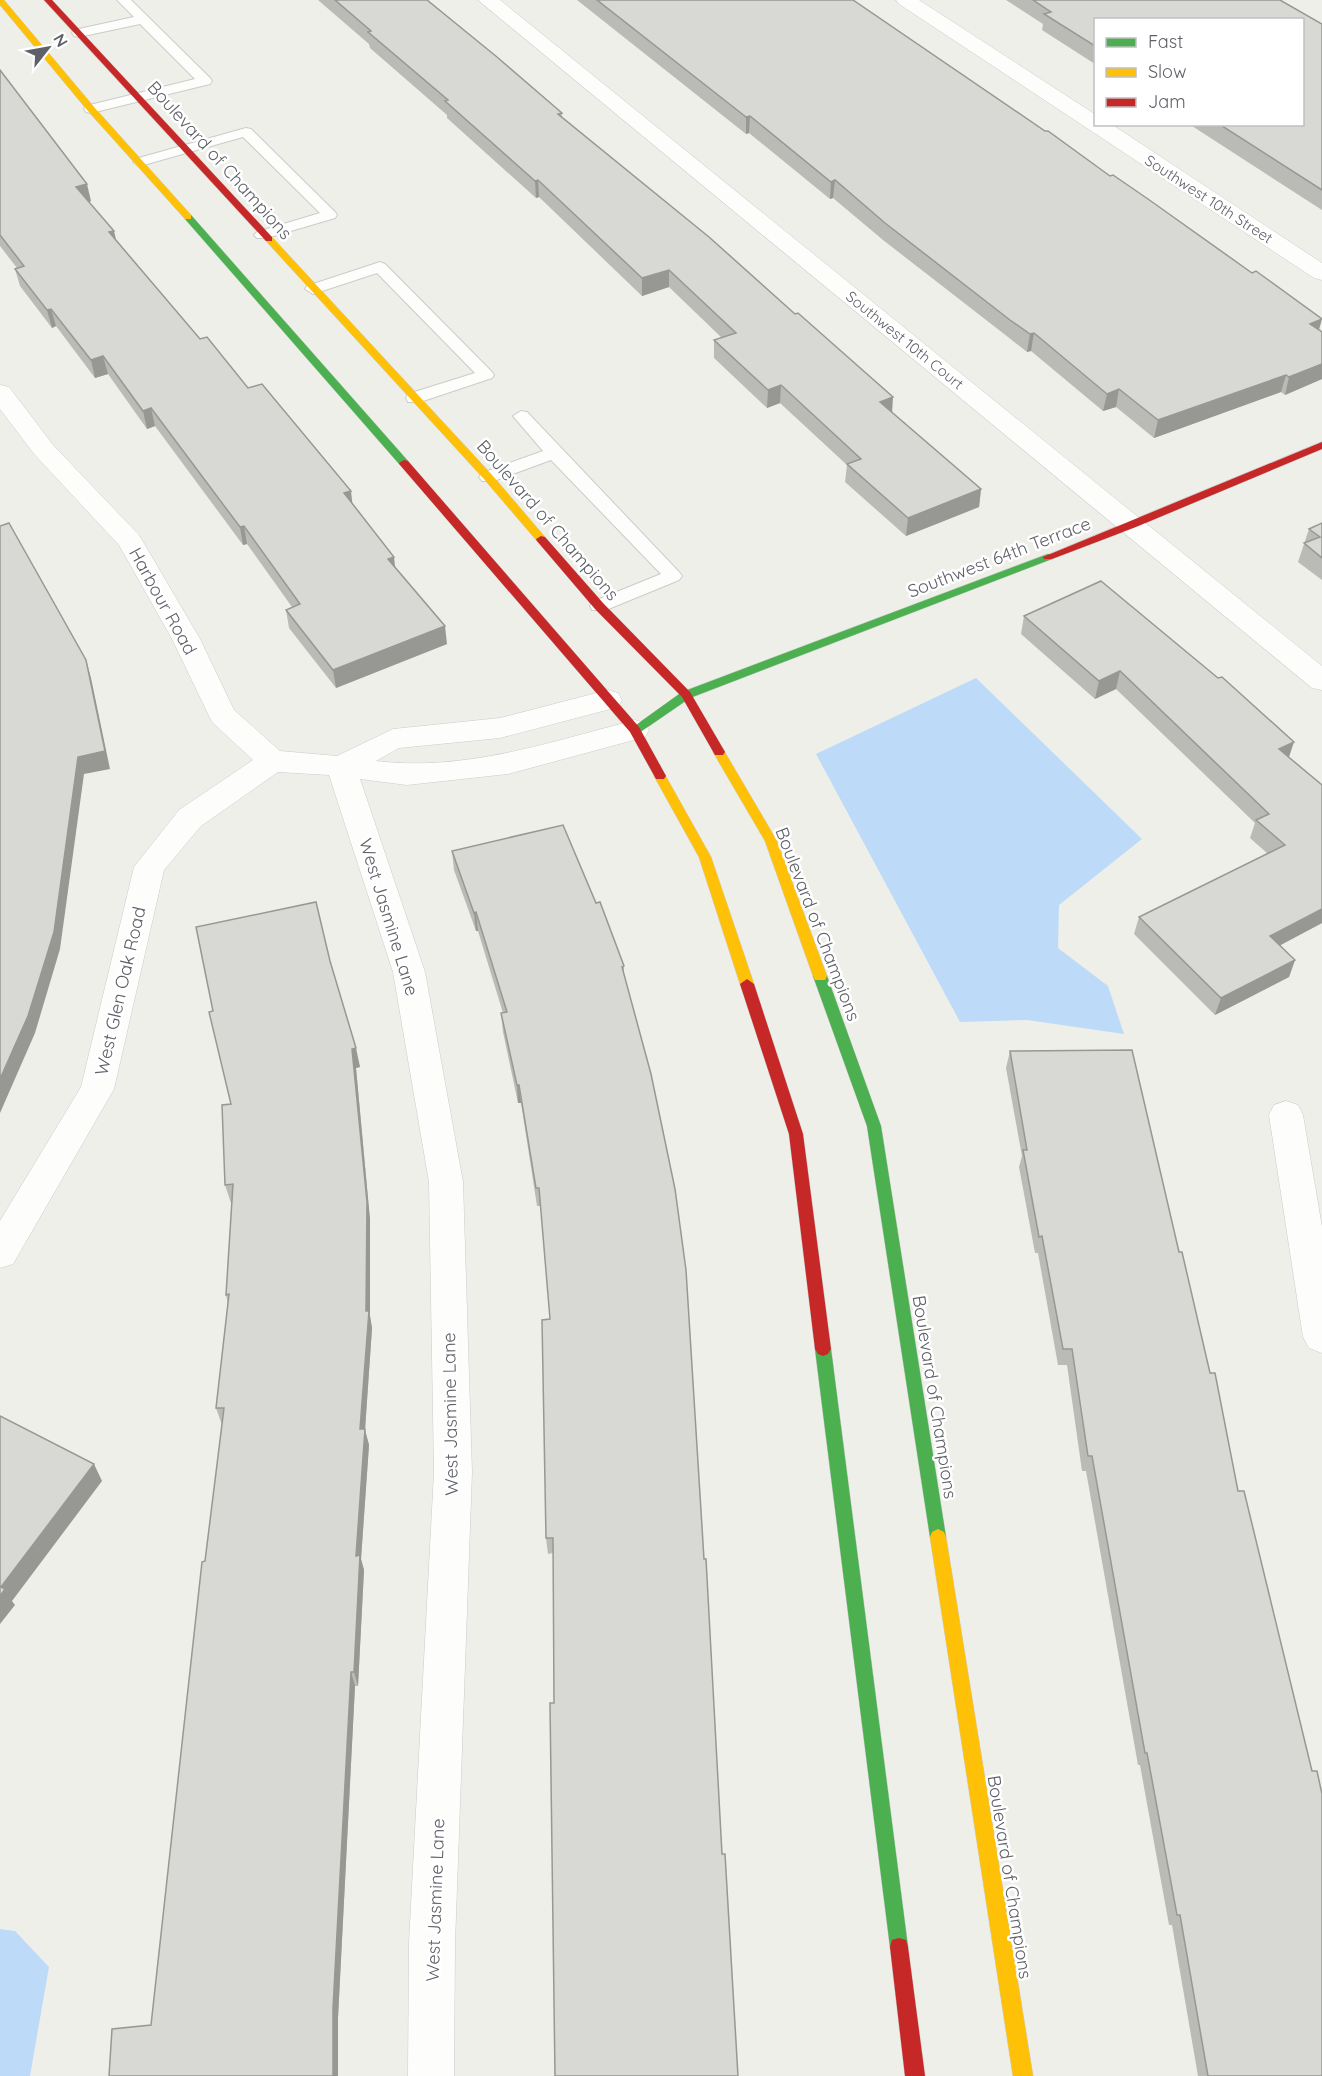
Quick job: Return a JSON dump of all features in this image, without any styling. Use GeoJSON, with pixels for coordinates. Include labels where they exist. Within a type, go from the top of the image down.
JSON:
{"type":"FeatureCollection","features":[{"type":"Feature","properties":{"kind":"street"},"geometry":{"type":"LineString","coordinates":[[0,0],[91,109],[141,162],[362,414],[619,699],[705,857],[796,1134],[915,2076]]}},
{"type":"Feature","properties":{"kind":"street","name":"Boulevard of Champions"},"geometry":{"type":"LineString","coordinates":[[48,0],[139,97],[262,235],[488,477],[599,606],[686,695],[771,841],[874,1125],[1023,2076]]}},
{"type":"Feature","properties":{"kind":"street","name":"Southwest 10th Court"},"geometry":{"type":"LineString","coordinates":[[488,0],[1322,681]]}},
{"type":"Feature","properties":{"kind":"street","name":"Southwest 10th Street"},"geometry":{"type":"LineString","coordinates":[[906,0],[1094,123]]}},
{"type":"Feature","properties":{"kind":"street","name":"Southwest 10th Street"},"geometry":{"type":"LineString","coordinates":[[1099,126],[1322,273]]}},
{"type":"Feature","properties":{"kind":"street","name":"Harbour Road"},"geometry":{"type":"LineString","coordinates":[[0,392],[44,450],[130,541],[186,639],[222,715],[272,761]]}},
{"type":"Feature","properties":{"kind":"street","name":"Southwest 64th Terrace"},"geometry":{"type":"LineString","coordinates":[[635,730],[686,695],[1132,525],[1322,445]]}},
{"type":"Feature","properties":{"kind":"street","name":"Southwest 64th Terrace"},"geometry":{"type":"LineString","coordinates":[[664,697],[686,695]]}},
{"type":"Feature","properties":{"kind":"street"},"geometry":{"type":"LineString","coordinates":[[341,766],[393,739],[500,728],[619,699]]}},
{"type":"Feature","properties":{"kind":"street"},"geometry":{"type":"LineString","coordinates":[[272,761],[341,766],[407,775],[508,764],[635,730]]}},
{"type":"Feature","properties":{"kind":"street","name":"West Glen Oak Road"},"geometry":{"type":"LineString","coordinates":[[0,1253],[97,1089],[149,867],[190,818],[272,761]]}},
{"type":"Feature","properties":{"kind":"street","name":"West Jasmine Lane"},"geometry":{"type":"LineString","coordinates":[[341,766],[409,972],[446,1182],[453,1472],[432,1943],[431,2076]]}},
{"type":"Feature","properties":{"kind":"street"},"geometry":{"type":"LineString","coordinates":[[1286,1115],[1322,1337]]}},
{"type":"Feature","properties":{"kind":"lane"},"geometry":{"type":"LineString","coordinates":[[91,109],[205,81],[124,0]]}},
{"type":"Feature","properties":{"kind":"lane"},"geometry":{"type":"LineString","coordinates":[[79,33],[143,19]]}},
{"type":"Feature","properties":{"kind":"lane"},"geometry":{"type":"LineString","coordinates":[[141,162],[246,132],[330,215],[262,235]]}},
{"type":"Feature","properties":{"kind":"lane"},"geometry":{"type":"LineString","coordinates":[[313,289],[380,267],[486,375],[414,398]]}},
{"type":"Feature","properties":{"kind":"lane"},"geometry":{"type":"LineString","coordinates":[[520,416],[673,576],[599,606]]}},
{"type":"Feature","properties":{"kind":"lane"},"geometry":{"type":"LineString","coordinates":[[488,477],[554,453]]}},
{"type":"Feature","properties":{"kind":"water"},"geometry":{"type":"Polygon","coordinates":[[[976,678],[1142,839],[1059,905],[1058,948],[1108,986],[1124,1034],[1027,1020],[960,1022],[816,754],[976,678]]]}},
{"type":"Feature","properties":{"kind":"water"},"geometry":{"type":"Polygon","coordinates":[[[0,1929],[15,1931],[49,1967],[30,2076],[0,2076],[0,1929]]]}},
{"type":"Feature","properties":{"kind":"building"},"geometry":{"type":"Polygon","coordinates":[[[335,0],[427,0],[562,113],[558,114],[709,237],[795,314],[798,313],[893,397],[880,402],[981,489],[908,518],[847,464],[861,459],[781,385],[768,390],[714,340],[736,333],[669,270],[642,278],[538,180],[535,181],[335,0]]]}},
{"type":"Feature","properties":{"kind":"building"},"geometry":{"type":"Polygon","coordinates":[[[597,0],[853,0],[1048,131],[1110,176],[1113,175],[1252,273],[1256,271],[1322,319],[1310,324],[1322,332],[1322,364],[1158,420],[1119,389],[1107,394],[1034,333],[1030,334],[1010,320],[885,223],[835,180],[831,182],[750,116],[746,117],[597,0]]]}},
{"type":"Feature","properties":{"kind":"building"},"geometry":{"type":"Polygon","coordinates":[[[1033,0],[1280,0],[1322,24],[1322,190],[1222,126],[1304,126],[1304,18],[1094,18],[1094,45],[1044,14],[1051,12],[1033,0]]]}},
{"type":"Feature","properties":{"kind":"building"},"geometry":{"type":"Polygon","coordinates":[[[0,70],[87,184],[76,187],[114,231],[109,232],[200,339],[207,337],[248,388],[262,384],[351,491],[344,493],[394,557],[388,559],[445,626],[333,670],[286,610],[300,604],[244,526],[240,527],[151,408],[143,411],[103,356],[91,360],[51,309],[47,310],[15,269],[24,266],[0,235],[0,70]]]}},
{"type":"Feature","properties":{"kind":"building"},"geometry":{"type":"Polygon","coordinates":[[[9,523],[86,660],[105,751],[78,757],[54,932],[28,1016],[0,1079],[0,526],[9,523]]]}},
{"type":"Feature","properties":{"kind":"building"},"geometry":{"type":"Polygon","coordinates":[[[1322,523],[1322,558],[1304,543],[1320,537],[1309,529],[1322,523]]]}},
{"type":"Feature","properties":{"kind":"building"},"geometry":{"type":"Polygon","coordinates":[[[1101,581],[1218,678],[1222,677],[1294,742],[1279,749],[1322,785],[1322,909],[1270,936],[1295,960],[1221,998],[1139,917],[1285,845],[1256,820],[1269,814],[1120,671],[1099,681],[1024,616],[1101,581]]]}},
{"type":"Feature","properties":{"kind":"building"},"geometry":{"type":"Polygon","coordinates":[[[563,825],[596,903],[600,902],[624,966],[622,967],[651,1074],[675,1189],[686,1270],[738,2076],[555,2076],[550,1703],[554,1703],[553,1538],[546,1538],[542,1320],[550,1319],[539,1188],[536,1188],[519,1085],[517,1085],[501,1013],[507,1012],[476,912],[474,913],[452,851],[563,825]]]}},
{"type":"Feature","properties":{"kind":"building"},"geometry":{"type":"Polygon","coordinates":[[[316,902],[330,961],[356,1048],[352,1049],[367,1202],[366,1311],[369,1311],[360,1429],[365,1429],[356,1556],[360,1555],[354,1672],[351,1672],[333,2008],[333,2076],[109,2076],[112,2029],[151,2025],[202,1562],[205,1561],[224,1408],[216,1408],[229,1294],[226,1295],[233,1184],[225,1185],[222,1105],[231,1104],[209,1012],[213,1011],[196,927],[316,902]]]}},
{"type":"Feature","properties":{"kind":"building"},"geometry":{"type":"Polygon","coordinates":[[[1132,1050],[1210,1373],[1215,1373],[1238,1491],[1244,1491],[1312,1771],[1317,1771],[1322,1794],[1322,2076],[1208,2076],[1180,1915],[1177,1915],[1147,1753],[1145,1753],[1092,1456],[1088,1456],[1072,1349],[1063,1349],[1042,1236],[1039,1237],[1023,1150],[1027,1150],[1010,1051],[1132,1050]]]}},
{"type":"Feature","properties":{"kind":"building"},"geometry":{"type":"Polygon","coordinates":[[[0,1416],[94,1464],[1,1587],[5,1589],[0,1596],[0,1416]]]}},
{"type":"Feature","properties":{"kind":"traffic: fast"},"geometry":{"type":"LineString","coordinates":[[188,217],[404,463]]}},
{"type":"Feature","properties":{"kind":"traffic: fast"},"geometry":{"type":"LineString","coordinates":[[635,730],[686,695],[1048,557]]}},
{"type":"Feature","properties":{"kind":"traffic: fast"},"geometry":{"type":"LineString","coordinates":[[820,976],[874,1126],[938,1537]]}},
{"type":"Feature","properties":{"kind":"traffic: fast"},"geometry":{"type":"LineString","coordinates":[[823,1349],[899,1947]]}},
{"type":"Feature","properties":{"kind":"traffic: slow"},"geometry":{"type":"LineString","coordinates":[[0,0],[91,109],[188,217]]}},
{"type":"Feature","properties":{"kind":"traffic: slow"},"geometry":{"type":"LineString","coordinates":[[269,239],[488,477],[541,539]]}},
{"type":"Feature","properties":{"kind":"traffic: slow"},"geometry":{"type":"LineString","coordinates":[[719,752],[771,841],[820,976]]}},
{"type":"Feature","properties":{"kind":"traffic: slow"},"geometry":{"type":"LineString","coordinates":[[660,776],[705,857],[747,984]]}},
{"type":"Feature","properties":{"kind":"traffic: slow"},"geometry":{"type":"LineString","coordinates":[[938,1537],[1023,2076]]}},
{"type":"Feature","properties":{"kind":"traffic: jam"},"geometry":{"type":"LineString","coordinates":[[48,0],[269,239]]}},
{"type":"Feature","properties":{"kind":"traffic: jam"},"geometry":{"type":"LineString","coordinates":[[1048,557],[1132,525],[1322,445]]}},
{"type":"Feature","properties":{"kind":"traffic: jam"},"geometry":{"type":"LineString","coordinates":[[404,463],[635,730],[660,776]]}},
{"type":"Feature","properties":{"kind":"traffic: jam"},"geometry":{"type":"LineString","coordinates":[[541,539],[599,606],[686,695],[719,752]]}},
{"type":"Feature","properties":{"kind":"traffic: jam"},"geometry":{"type":"LineString","coordinates":[[747,984],[796,1134],[823,1349]]}},
{"type":"Feature","properties":{"kind":"traffic: jam"},"geometry":{"type":"LineString","coordinates":[[899,1947],[915,2076]]}}]}
